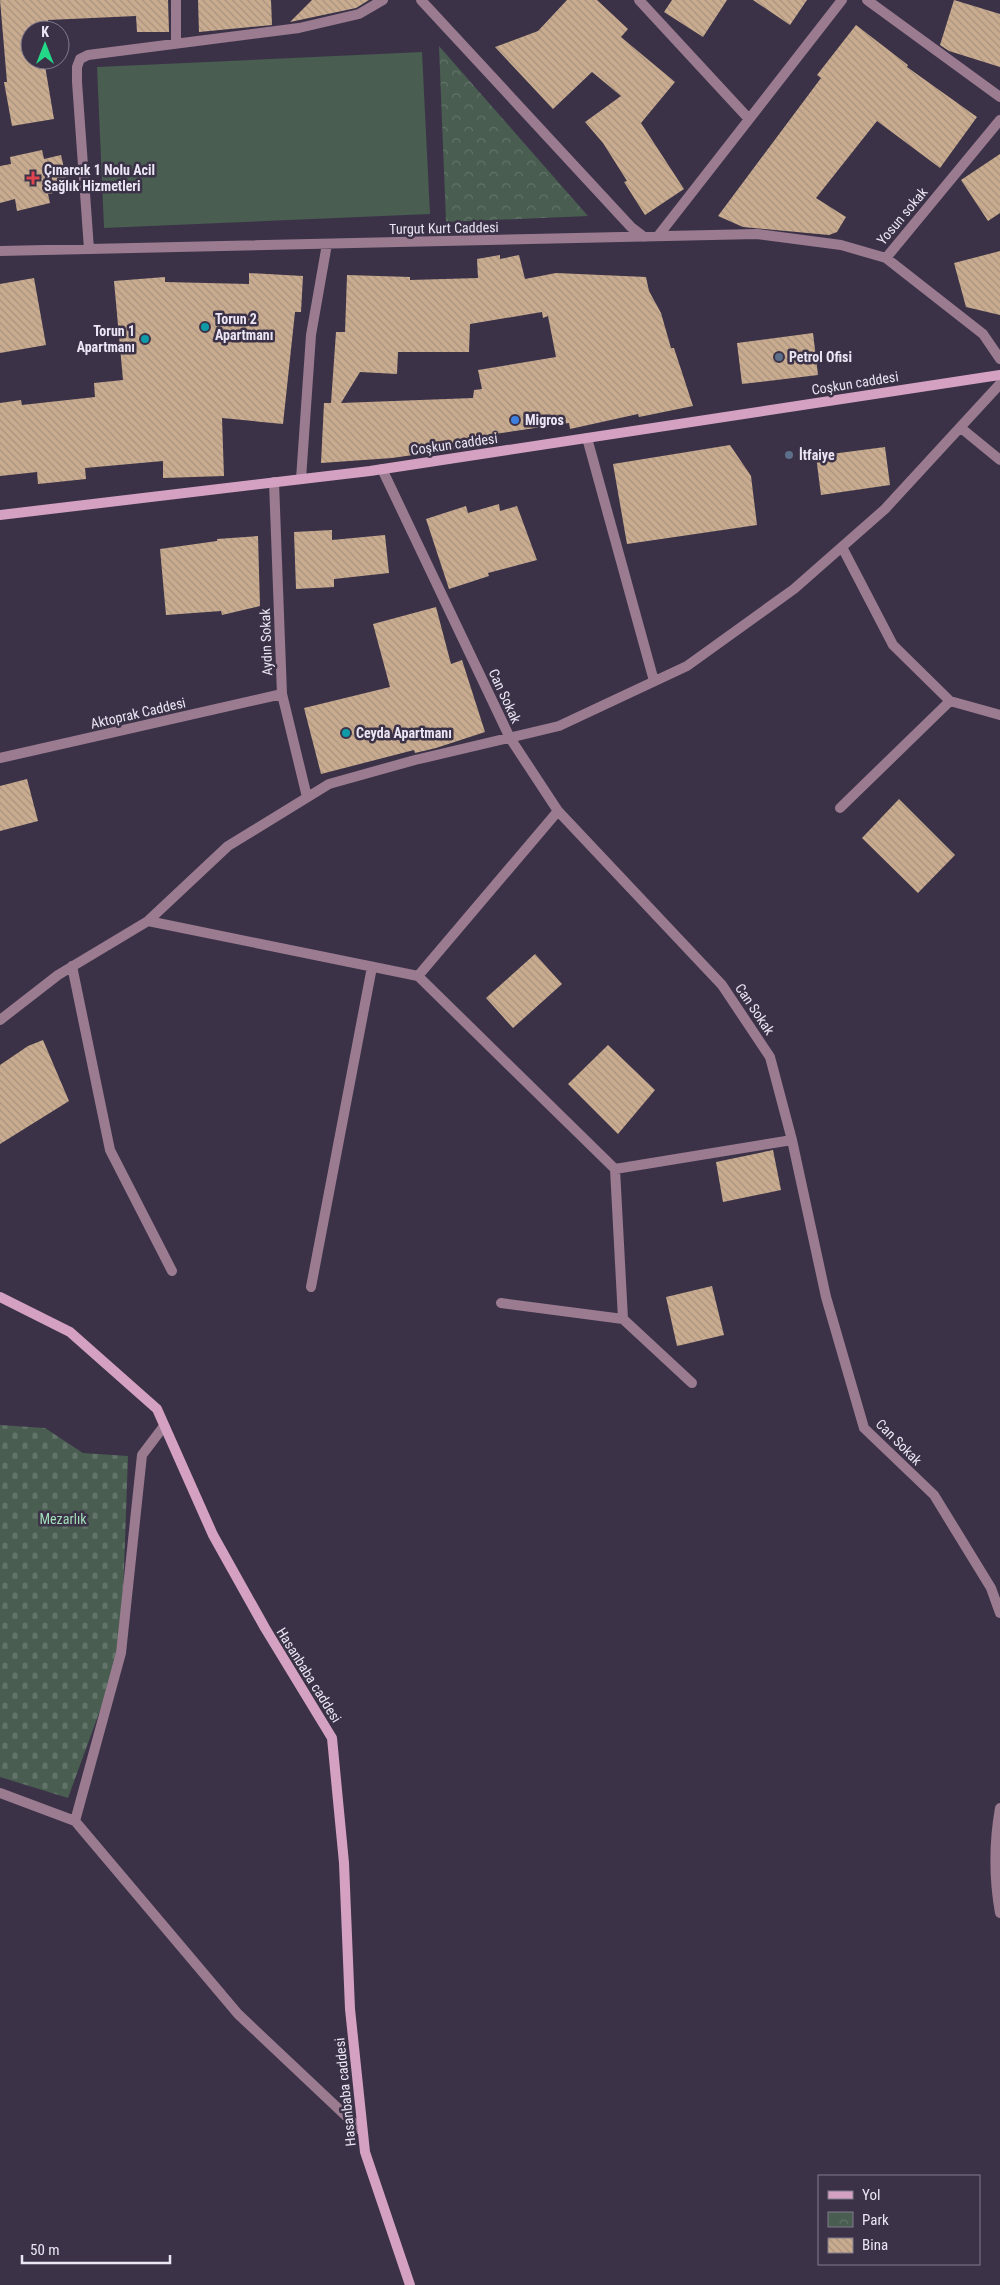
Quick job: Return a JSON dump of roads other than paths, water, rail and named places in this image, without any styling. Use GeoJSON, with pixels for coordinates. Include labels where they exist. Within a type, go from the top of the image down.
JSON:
{"type":"FeatureCollection","features":[{"type":"Feature","properties":{"kind":"street"},"geometry":{"type":"LineString","coordinates":[[176,0],[176,44]]}},
{"type":"Feature","properties":{"kind":"street"},"geometry":{"type":"LineString","coordinates":[[89,249],[77,82],[77,67],[80,59],[88,55],[299,28],[359,14],[383,0]]}},
{"type":"Feature","properties":{"kind":"street"},"geometry":{"type":"LineString","coordinates":[[421,0],[624,220],[644,236]]}},
{"type":"Feature","properties":{"kind":"street"},"geometry":{"type":"LineString","coordinates":[[639,0],[749,119]]}},
{"type":"Feature","properties":{"kind":"street"},"geometry":{"type":"LineString","coordinates":[[658,236],[842,0]]}},
{"type":"Feature","properties":{"kind":"street"},"geometry":{"type":"LineString","coordinates":[[867,0],[1000,97]]}},
{"type":"Feature","properties":{"kind":"street","name":"Yosun sokak"},"geometry":{"type":"LineString","coordinates":[[1000,120],[886,258],[983,334],[1000,359]]}},
{"type":"Feature","properties":{"kind":"street","name":"Turgut Kurt Caddesi"},"geometry":{"type":"LineString","coordinates":[[0,251],[757,234],[841,245],[886,258]]}},
{"type":"Feature","properties":{"kind":"street"},"geometry":{"type":"LineString","coordinates":[[301,479],[311,335],[327,244]]}},
{"type":"Feature","properties":{"kind":"street","name":"Coşkun caddesi"},"geometry":{"type":"LineString","coordinates":[[0,515],[382,469],[1000,375]]}},
{"type":"Feature","properties":{"kind":"street"},"geometry":{"type":"LineString","coordinates":[[0,1020],[72,966],[148,921],[228,846],[329,784],[415,760],[559,726],[687,666],[794,589],[885,509],[1000,384]]}},
{"type":"Feature","properties":{"kind":"street"},"geometry":{"type":"LineString","coordinates":[[961,428],[1000,460]]}},
{"type":"Feature","properties":{"kind":"street"},"geometry":{"type":"LineString","coordinates":[[586,438],[654,681]]}},
{"type":"Feature","properties":{"kind":"street","name":"Can Sokak"},"geometry":{"type":"LineString","coordinates":[[382,469],[510,738],[558,811],[722,985],[770,1057],[792,1140],[826,1297],[864,1428],[934,1495],[992,1588],[1000,1613]]}},
{"type":"Feature","properties":{"kind":"street","name":"Aydın Sokak"},"geometry":{"type":"LineString","coordinates":[[274,482],[282,694],[307,797]]}},
{"type":"Feature","properties":{"kind":"street"},"geometry":{"type":"LineString","coordinates":[[842,547],[894,645],[950,701],[1000,714]]}},
{"type":"Feature","properties":{"kind":"street","name":"Aktoprak Caddesi"},"geometry":{"type":"LineString","coordinates":[[0,758],[282,694]]}},
{"type":"Feature","properties":{"kind":"street"},"geometry":{"type":"LineString","coordinates":[[840,808],[950,701]]}},
{"type":"Feature","properties":{"kind":"street"},"geometry":{"type":"LineString","coordinates":[[418,976],[558,811]]}},
{"type":"Feature","properties":{"kind":"street"},"geometry":{"type":"LineString","coordinates":[[148,921],[418,976],[614,1169],[622,1319]]}},
{"type":"Feature","properties":{"kind":"street"},"geometry":{"type":"LineString","coordinates":[[72,966],[110,1150],[172,1271]]}},
{"type":"Feature","properties":{"kind":"street"},"geometry":{"type":"LineString","coordinates":[[311,1287],[372,967]]}},
{"type":"Feature","properties":{"kind":"street"},"geometry":{"type":"LineString","coordinates":[[614,1169],[792,1140]]}},
{"type":"Feature","properties":{"kind":"street","name":"Hasanbaba caddesi"},"geometry":{"type":"LineString","coordinates":[[0,1297],[70,1332],[157,1409],[213,1535],[265,1628],[332,1738],[344,1863],[350,2008],[362,2131],[365,2152],[410,2285]]}},
{"type":"Feature","properties":{"kind":"street"},"geometry":{"type":"LineString","coordinates":[[502,1303],[622,1319],[692,1383]]}},
{"type":"Feature","properties":{"kind":"street"},"geometry":{"type":"LineString","coordinates":[[75,1821],[121,1653],[142,1455],[164,1426]]}},
{"type":"Feature","properties":{"kind":"street"},"geometry":{"type":"LineString","coordinates":[[0,1793],[75,1821],[238,2014],[362,2131]]}},
{"type":"Feature","properties":{"kind":"street"},"geometry":{"type":"LineString","coordinates":[[1000,1808],[996,1829],[996,1891],[1000,1913]]}},
{"type":"Feature","properties":{"kind":"place","name":"Çınarcık 1 Nolu Acil Sağlık Hizmetleri"},"geometry":{"type":"Point","coordinates":[33,178]}},
{"type":"Feature","properties":{"kind":"place","name":"Torun 2 Apartmanı"},"geometry":{"type":"Point","coordinates":[205,327]}},
{"type":"Feature","properties":{"kind":"place","name":"Torun 1 Apartmanı"},"geometry":{"type":"Point","coordinates":[145,339]}},
{"type":"Feature","properties":{"kind":"place","name":"Petrol Ofisi"},"geometry":{"type":"Point","coordinates":[779,357]}},
{"type":"Feature","properties":{"kind":"place","name":"Migros"},"geometry":{"type":"Point","coordinates":[515,420]}},
{"type":"Feature","properties":{"kind":"place","name":"İtfaiye"},"geometry":{"type":"Point","coordinates":[789,455]}},
{"type":"Feature","properties":{"kind":"place","name":"Ceyda Apartmanı"},"geometry":{"type":"Point","coordinates":[346,733]}},
{"type":"Feature","properties":{"kind":"park label","name":"Mezarlık"},"geometry":{"type":"Point","coordinates":[63,1519]}}]}
